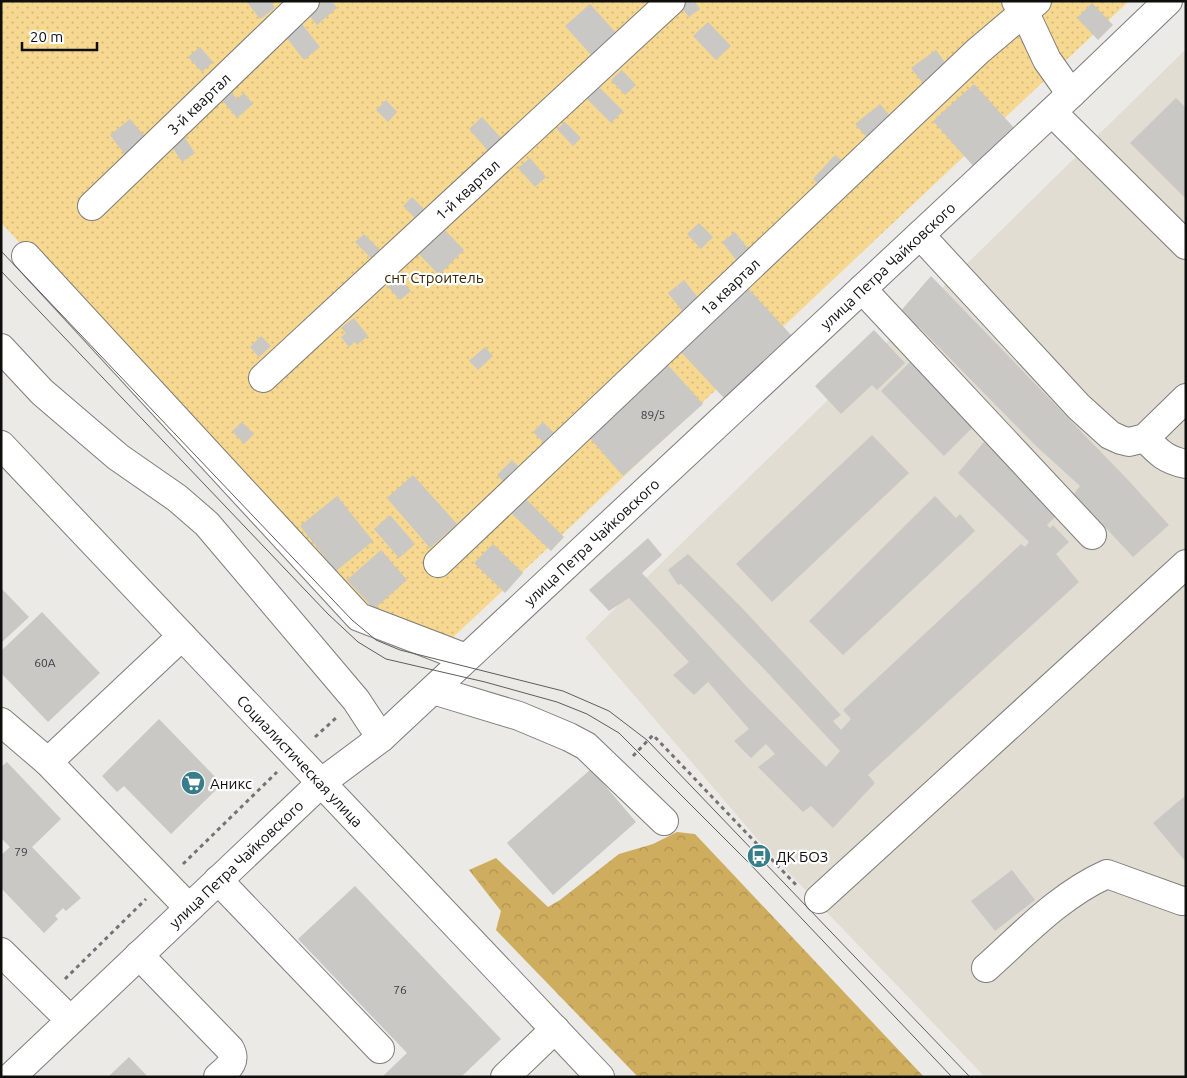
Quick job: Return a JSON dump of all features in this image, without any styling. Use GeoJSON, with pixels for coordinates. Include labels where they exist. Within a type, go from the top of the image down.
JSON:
{"type":"FeatureCollection","features":[{"type":"Feature","properties":{"kind":"street","name":"3-й квартал"},"geometry":{"type":"LineString","coordinates":[[92,206],[305,1]]}},
{"type":"Feature","properties":{"kind":"street","name":"1-й квартал"},"geometry":{"type":"LineString","coordinates":[[263,378],[671,1]]}},
{"type":"Feature","properties":{"kind":"street","name":"улица Петра Чайковского"},"geometry":{"type":"LineString","coordinates":[[9,1070],[70,1020],[322,782],[381,738],[1062,103],[1168,1]]}},
{"type":"Feature","properties":{"kind":"street"},"geometry":{"type":"LineString","coordinates":[[1026,5],[1062,103],[1186,245]]}},
{"type":"Feature","properties":{"kind":"street","name":"1а квартал"},"geometry":{"type":"LineString","coordinates":[[438,563],[1026,5]]}},
{"type":"Feature","properties":{"kind":"street"},"geometry":{"type":"LineString","coordinates":[[920,234],[1079,407],[1110,435],[1130,442],[1145,438],[1186,398]]}},
{"type":"Feature","properties":{"kind":"street"},"geometry":{"type":"LineString","coordinates":[[26,256],[360,617],[466,658]]}},
{"type":"Feature","properties":{"kind":"street"},"geometry":{"type":"LineString","coordinates":[[862,289],[1092,535]]}},
{"type":"Feature","properties":{"kind":"street"},"geometry":{"type":"LineString","coordinates":[[1,348],[42,392],[118,456],[177,498],[207,524],[356,700],[381,738]]}},
{"type":"Feature","properties":{"kind":"street"},"geometry":{"type":"LineString","coordinates":[[1145,438],[1166,458],[1186,464]]}},
{"type":"Feature","properties":{"kind":"street","name":"Социалистическая улица"},"geometry":{"type":"LineString","coordinates":[[1,445],[296,754],[600,1077]]}},
{"type":"Feature","properties":{"kind":"street"},"geometry":{"type":"LineString","coordinates":[[819,899],[1186,564]]}},
{"type":"Feature","properties":{"kind":"street"},"geometry":{"type":"LineString","coordinates":[[48,762],[182,636]]}},
{"type":"Feature","properties":{"kind":"street"},"geometry":{"type":"LineString","coordinates":[[433,690],[519,716],[568,736],[586,746],[664,821]]}},
{"type":"Feature","properties":{"kind":"street"},"geometry":{"type":"LineString","coordinates":[[1,722],[48,762],[189,908]]}},
{"type":"Feature","properties":{"kind":"street"},"geometry":{"type":"LineString","coordinates":[[986,968],[1057,904],[1090,882],[1107,874],[1182,901],[1186,900]]}},
{"type":"Feature","properties":{"kind":"street"},"geometry":{"type":"LineString","coordinates":[[218,880],[380,1049]]}},
{"type":"Feature","properties":{"kind":"street"},"geometry":{"type":"LineString","coordinates":[[1,952],[70,1020]]}},
{"type":"Feature","properties":{"kind":"street"},"geometry":{"type":"LineString","coordinates":[[139,956],[230,1049],[233,1054],[232,1064],[218,1077]]}},
{"type":"Feature","properties":{"kind":"street"},"geometry":{"type":"LineString","coordinates":[[505,1077],[555,1030]]}},
{"type":"Feature","properties":{"kind":"path"},"geometry":{"type":"LineString","coordinates":[[47,997],[296,754],[356,700]]}},
{"type":"Feature","properties":{"kind":"path"},"geometry":{"type":"LineString","coordinates":[[614,774],[653,735],[812,901],[819,899]]}},
{"type":"Feature","properties":{"kind":"shaded area"},"geometry":{"type":"Polygon","coordinates":[[[1186,49],[1186,1077],[985,1077],[766,849],[585,638],[1186,49]]]}},
{"type":"Feature","properties":{"kind":"green space","name":"снт Строитель"},"geometry":{"type":"Polygon","coordinates":[[[1,1],[1129,1],[448,642],[365,604],[1,223],[1,1]]]}},
{"type":"Feature","properties":{"kind":"green space"},"geometry":{"type":"Polygon","coordinates":[[[677,832],[695,834],[924,1077],[638,1077],[496,930],[501,911],[469,870],[496,858],[548,907],[560,900],[619,854],[653,844],[677,832]]]}},
{"type":"Feature","properties":{"kind":"building"},"geometry":{"type":"Polygon","coordinates":[[[246,1],[270,1],[275,8],[260,19],[246,1]]]}},
{"type":"Feature","properties":{"kind":"building"},"geometry":{"type":"Polygon","coordinates":[[[320,1],[332,1],[337,8],[317,25],[307,13],[320,1]]]}},
{"type":"Feature","properties":{"kind":"building"},"geometry":{"type":"Polygon","coordinates":[[[688,1],[694,1],[700,9],[689,17],[681,7],[688,1]]]}},
{"type":"Feature","properties":{"kind":"building"},"geometry":{"type":"Polygon","coordinates":[[[1092,3],[1113,25],[1098,40],[1077,18],[1092,3]]]}},
{"type":"Feature","properties":{"kind":"building"},"geometry":{"type":"Polygon","coordinates":[[[590,4],[618,35],[593,57],[565,26],[590,4]]]}},
{"type":"Feature","properties":{"kind":"building"},"geometry":{"type":"Polygon","coordinates":[[[708,22],[731,46],[716,60],[693,36],[708,22]]]}},
{"type":"Feature","properties":{"kind":"building"},"geometry":{"type":"Polygon","coordinates":[[[302,24],[320,47],[304,60],[286,37],[302,24]]]}},
{"type":"Feature","properties":{"kind":"building"},"geometry":{"type":"Polygon","coordinates":[[[200,47],[213,62],[202,72],[188,57],[200,47]]]}},
{"type":"Feature","properties":{"kind":"building"},"geometry":{"type":"Polygon","coordinates":[[[936,50],[949,68],[925,86],[911,68],[936,50]]]}},
{"type":"Feature","properties":{"kind":"building"},"geometry":{"type":"Polygon","coordinates":[[[622,70],[636,85],[625,95],[611,80],[622,70]]]}},
{"type":"Feature","properties":{"kind":"building"},"geometry":{"type":"Polygon","coordinates":[[[974,84],[1016,130],[975,168],[933,121],[974,84]]]}},
{"type":"Feature","properties":{"kind":"building"},"geometry":{"type":"Polygon","coordinates":[[[599,87],[623,111],[611,123],[587,99],[599,87]]]}},
{"type":"Feature","properties":{"kind":"building"},"geometry":{"type":"Polygon","coordinates":[[[231,92],[237,99],[244,93],[253,104],[237,118],[222,100],[231,92]]]}},
{"type":"Feature","properties":{"kind":"building"},"geometry":{"type":"Polygon","coordinates":[[[1176,98],[1186,108],[1186,199],[1130,143],[1176,98]]]}},
{"type":"Feature","properties":{"kind":"building"},"geometry":{"type":"Polygon","coordinates":[[[386,100],[397,112],[388,122],[376,110],[386,100]]]}},
{"type":"Feature","properties":{"kind":"building"},"geometry":{"type":"Polygon","coordinates":[[[880,104],[892,118],[868,139],[855,124],[880,104]]]}},
{"type":"Feature","properties":{"kind":"building"},"geometry":{"type":"Polygon","coordinates":[[[482,117],[503,140],[489,152],[469,129],[482,117]]]}},
{"type":"Feature","properties":{"kind":"building"},"geometry":{"type":"Polygon","coordinates":[[[130,119],[147,139],[126,156],[110,135],[130,119]]]}},
{"type":"Feature","properties":{"kind":"building"},"geometry":{"type":"Polygon","coordinates":[[[565,122],[581,138],[573,146],[557,129],[565,122]]]}},
{"type":"Feature","properties":{"kind":"building"},"geometry":{"type":"Polygon","coordinates":[[[183,135],[195,153],[182,162],[170,144],[183,135]]]}},
{"type":"Feature","properties":{"kind":"building"},"geometry":{"type":"Polygon","coordinates":[[[835,155],[846,164],[824,189],[813,179],[835,155]]]}},
{"type":"Feature","properties":{"kind":"building"},"geometry":{"type":"Polygon","coordinates":[[[530,158],[546,177],[535,187],[518,168],[530,158]]]}},
{"type":"Feature","properties":{"kind":"building"},"geometry":{"type":"Polygon","coordinates":[[[412,197],[425,210],[416,219],[403,206],[412,197]]]}},
{"type":"Feature","properties":{"kind":"building"},"geometry":{"type":"Polygon","coordinates":[[[699,223],[713,237],[701,249],[687,234],[699,223]]]}},
{"type":"Feature","properties":{"kind":"building"},"geometry":{"type":"Polygon","coordinates":[[[444,229],[464,250],[439,275],[419,254],[444,229]]]}},
{"type":"Feature","properties":{"kind":"building"},"geometry":{"type":"Polygon","coordinates":[[[735,232],[750,251],[737,261],[722,242],[735,232]]]}},
{"type":"Feature","properties":{"kind":"building"},"geometry":{"type":"Polygon","coordinates":[[[364,234],[380,250],[371,258],[355,242],[364,234]]]}},
{"type":"Feature","properties":{"kind":"building"},"geometry":{"type":"Polygon","coordinates":[[[931,276],[1169,525],[1133,557],[1074,494],[1080,486],[1036,446],[919,327],[915,329],[899,313],[931,276]]]}},
{"type":"Feature","properties":{"kind":"building"},"geometry":{"type":"Polygon","coordinates":[[[398,277],[411,291],[400,300],[387,286],[398,277]]]}},
{"type":"Feature","properties":{"kind":"building"},"geometry":{"type":"Polygon","coordinates":[[[684,280],[703,304],[687,317],[668,293],[684,280]]]}},
{"type":"Feature","properties":{"kind":"building"},"geometry":{"type":"Polygon","coordinates":[[[748,288],[792,336],[724,398],[680,351],[748,288]]]}},
{"type":"Feature","properties":{"kind":"building"},"geometry":{"type":"Polygon","coordinates":[[[354,318],[368,336],[357,345],[355,342],[349,347],[341,337],[346,333],[341,328],[354,318]]]}},
{"type":"Feature","properties":{"kind":"building"},"geometry":{"type":"Polygon","coordinates":[[[874,330],[905,363],[877,390],[872,385],[841,414],[815,386],[874,330]]]}},
{"type":"Feature","properties":{"kind":"building"},"geometry":{"type":"Polygon","coordinates":[[[261,336],[271,346],[259,357],[250,347],[261,336]]]}},
{"type":"Feature","properties":{"kind":"building"},"geometry":{"type":"Polygon","coordinates":[[[485,347],[493,356],[478,370],[469,361],[485,347]]]}},
{"type":"Feature","properties":{"kind":"building"},"geometry":{"type":"Polygon","coordinates":[[[910,362],[973,427],[944,456],[881,391],[910,362]]]}},
{"type":"Feature","properties":{"kind":"building"},"geometry":{"type":"Polygon","coordinates":[[[667,364],[703,404],[623,476],[587,435],[667,364]]]}},
{"type":"Feature","properties":{"kind":"building"},"geometry":{"type":"Polygon","coordinates":[[[242,422],[254,434],[244,444],[232,431],[242,422]]]}},
{"type":"Feature","properties":{"kind":"building"},"geometry":{"type":"Polygon","coordinates":[[[543,422],[558,437],[548,447],[533,432],[543,422]]]}},
{"type":"Feature","properties":{"kind":"building"},"geometry":{"type":"Polygon","coordinates":[[[872,435],[909,473],[772,602],[736,564],[872,435]]]}},
{"type":"Feature","properties":{"kind":"building"},"geometry":{"type":"Polygon","coordinates":[[[984,442],[1060,512],[1047,525],[1050,528],[1053,525],[1069,542],[1056,554],[1079,582],[868,775],[875,783],[833,828],[811,806],[803,812],[758,767],[775,754],[766,744],[751,758],[734,741],[749,729],[708,682],[694,695],[673,675],[689,662],[629,598],[609,611],[589,590],[648,538],[662,555],[642,573],[747,687],[826,767],[840,751],[765,670],[681,584],[678,585],[668,570],[688,554],[744,610],[841,715],[833,721],[841,730],[851,719],[843,710],[1021,544],[1025,547],[1029,542],[958,473],[984,442]]]}},
{"type":"Feature","properties":{"kind":"building"},"geometry":{"type":"Polygon","coordinates":[[[512,460],[521,469],[506,484],[497,475],[512,460]]]}},
{"type":"Feature","properties":{"kind":"building"},"geometry":{"type":"Polygon","coordinates":[[[413,475],[457,524],[430,548],[387,498],[413,475]]]}},
{"type":"Feature","properties":{"kind":"building"},"geometry":{"type":"Polygon","coordinates":[[[337,496],[373,541],[336,571],[300,526],[337,496]]]}},
{"type":"Feature","properties":{"kind":"building"},"geometry":{"type":"Polygon","coordinates":[[[935,496],[956,518],[960,514],[975,531],[843,655],[809,621],[935,496]]]}},
{"type":"Feature","properties":{"kind":"building"},"geometry":{"type":"Polygon","coordinates":[[[524,497],[564,537],[551,551],[510,512],[524,497]]]}},
{"type":"Feature","properties":{"kind":"building"},"geometry":{"type":"Polygon","coordinates":[[[390,515],[415,544],[399,558],[374,529],[390,515]]]}},
{"type":"Feature","properties":{"kind":"building"},"geometry":{"type":"Polygon","coordinates":[[[493,544],[523,573],[505,593],[474,563],[493,544]]]}},
{"type":"Feature","properties":{"kind":"building"},"geometry":{"type":"Polygon","coordinates":[[[381,550],[407,580],[374,609],[347,580],[381,550]]]}},
{"type":"Feature","properties":{"kind":"building"},"geometry":{"type":"Polygon","coordinates":[[[1,588],[29,617],[1,643],[1,588]]]}},
{"type":"Feature","properties":{"kind":"building"},"geometry":{"type":"Polygon","coordinates":[[[42,612],[100,673],[48,722],[1,673],[1,651],[42,612]]]}},
{"type":"Feature","properties":{"kind":"building"},"geometry":{"type":"Polygon","coordinates":[[[159,719],[222,784],[171,834],[124,786],[117,792],[102,776],[159,719]]]}},
{"type":"Feature","properties":{"kind":"building"},"geometry":{"type":"Polygon","coordinates":[[[7,762],[61,819],[32,847],[81,898],[66,911],[63,908],[55,916],[58,919],[44,933],[1,888],[1,855],[10,847],[1,838],[1,767],[7,762]]]}},
{"type":"Feature","properties":{"kind":"building"},"geometry":{"type":"Polygon","coordinates":[[[591,769],[636,822],[553,895],[507,843],[591,769]]]}},
{"type":"Feature","properties":{"kind":"building"},"geometry":{"type":"Polygon","coordinates":[[[1186,795],[1186,862],[1153,823],[1186,795]]]}},
{"type":"Feature","properties":{"kind":"building"},"geometry":{"type":"Polygon","coordinates":[[[1012,870],[1035,900],[995,931],[971,901],[1012,870]]]}},
{"type":"Feature","properties":{"kind":"building"},"geometry":{"type":"Polygon","coordinates":[[[355,886],[501,1039],[461,1077],[382,1077],[407,1053],[298,939],[355,886]]]}},
{"type":"Feature","properties":{"kind":"building"},"geometry":{"type":"Polygon","coordinates":[[[129,1057],[148,1077],[108,1077],[129,1057]]]}},
{"type":"Feature","properties":{"kind":"tram line"},"geometry":{"type":"LineString","coordinates":[[1,251],[352,620],[376,640],[400,650],[563,691],[609,711],[647,740],[970,1077]]}},
{"type":"Feature","properties":{"kind":"tram line"},"geometry":{"type":"LineString","coordinates":[[1,271],[328,614],[358,642],[386,659],[485,682],[557,702],[587,714],[619,733],[750,864],[952,1077]]}},
{"type":"Feature","properties":{"kind":"place","name":"Аникс"},"geometry":{"type":"Point","coordinates":[193,783]}},
{"type":"Feature","properties":{"kind":"place","name":"ДК БОЗ"},"geometry":{"type":"Point","coordinates":[759,856]}}]}
